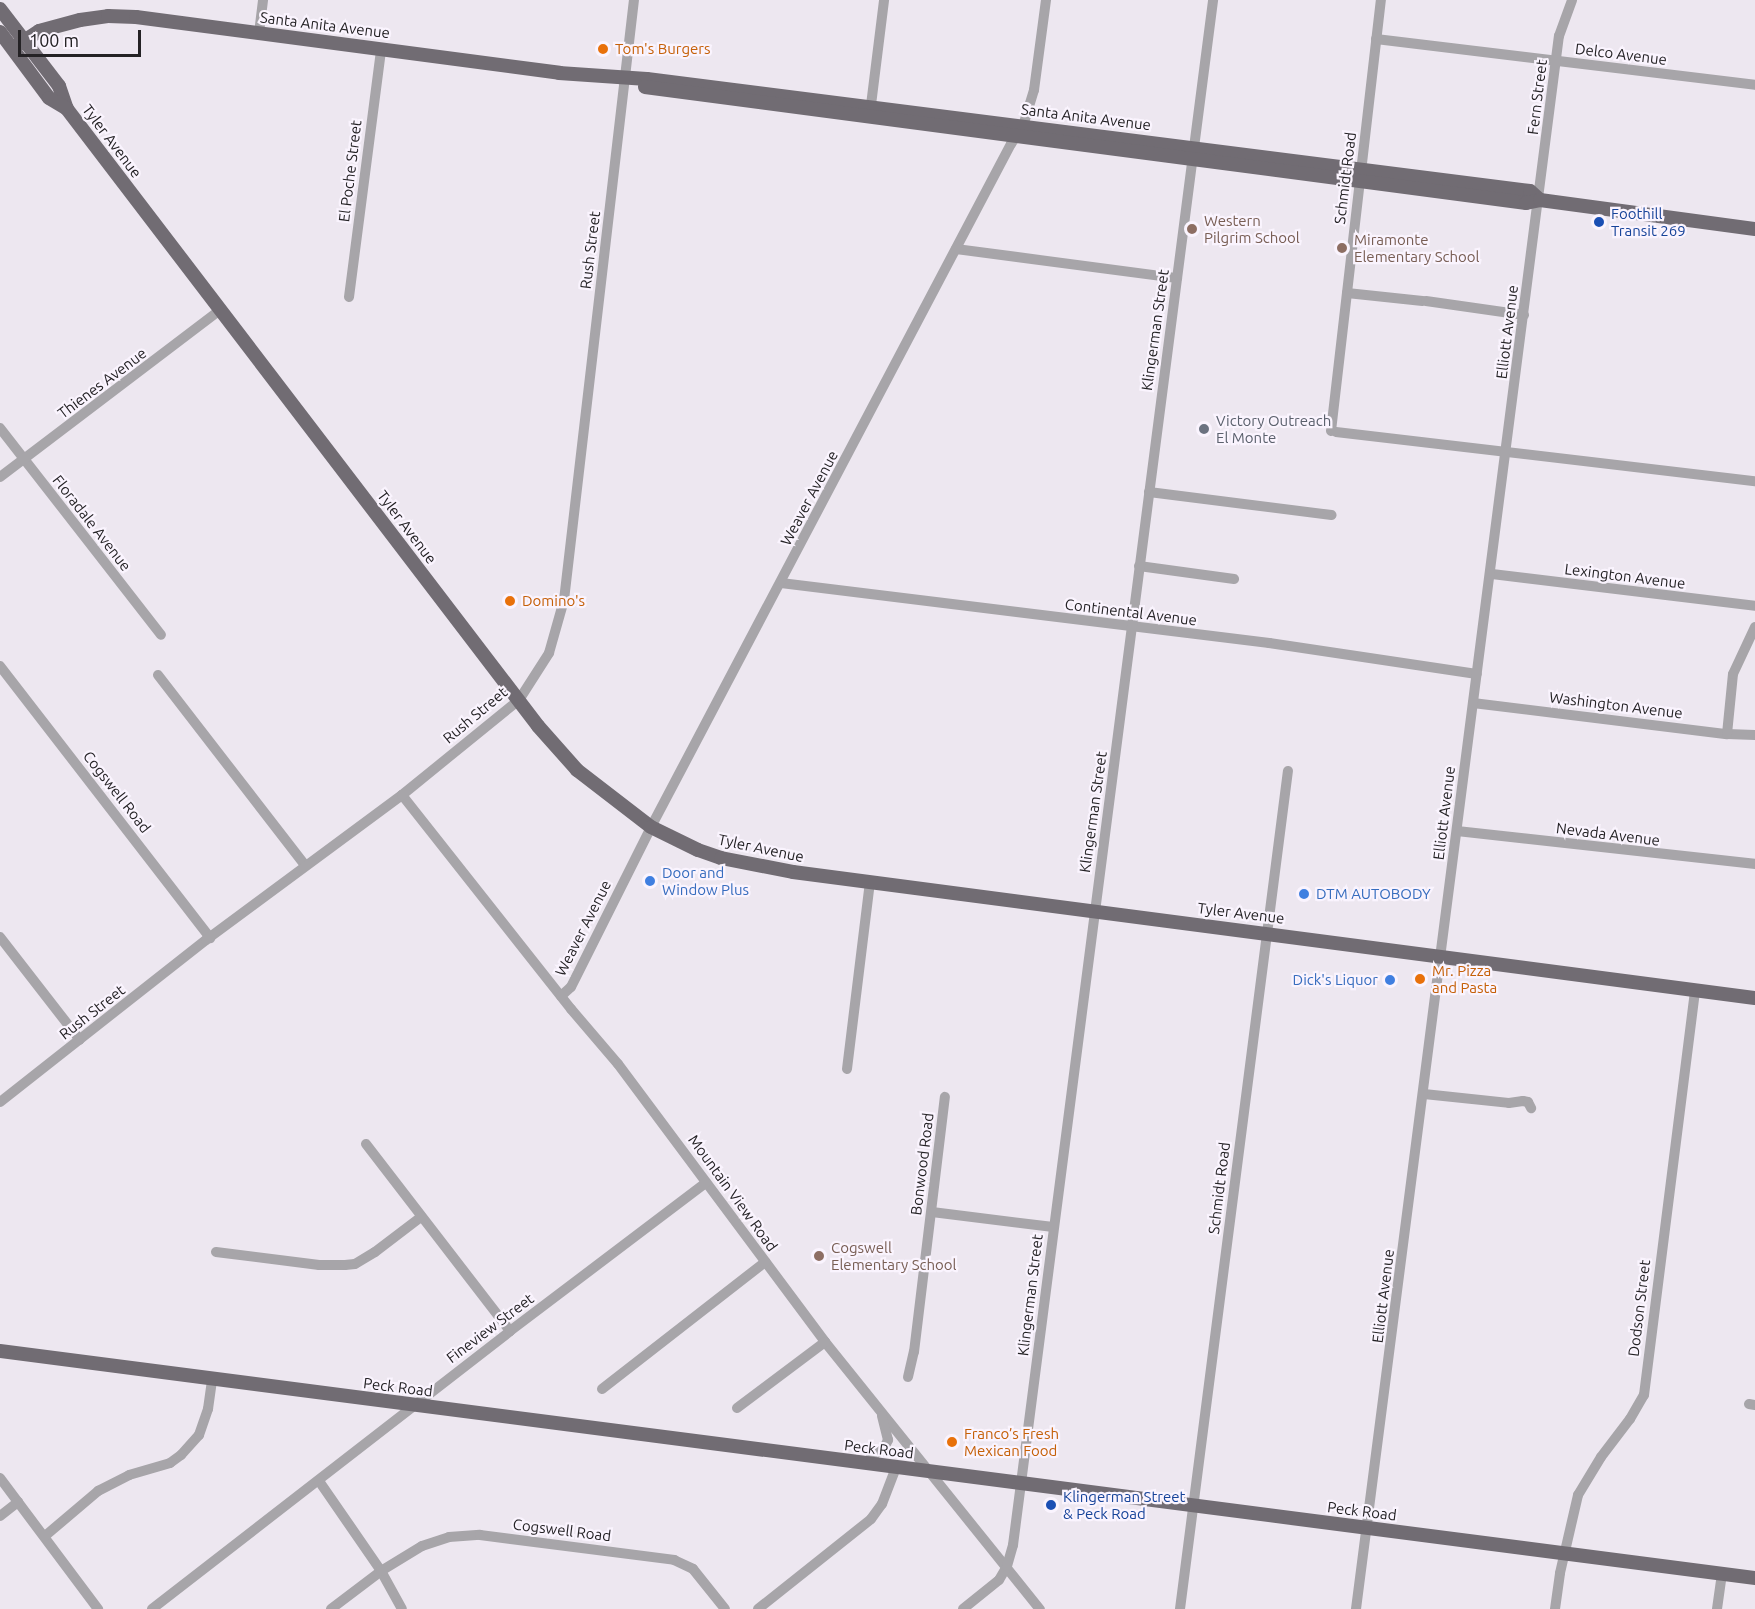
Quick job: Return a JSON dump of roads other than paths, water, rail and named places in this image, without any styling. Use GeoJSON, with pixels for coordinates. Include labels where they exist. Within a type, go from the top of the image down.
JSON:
{"type":"FeatureCollection","features":[{"type":"Feature","properties":{"kind":"main road"},"geometry":{"type":"LineString","coordinates":[[0,9],[25,41]]}},
{"type":"Feature","properties":{"kind":"main road","name":"Santa Anita Avenue"},"geometry":{"type":"LineString","coordinates":[[13,48],[39,31],[80,20],[108,16],[259,33],[559,73],[647,79],[871,111],[1360,175],[1530,190],[1540,200],[1755,229]]}},
{"type":"Feature","properties":{"kind":"main road"},"geometry":{"type":"LineString","coordinates":[[0,32],[13,48]]}},
{"type":"Feature","properties":{"kind":"main road","name":"Tyler Avenue"},"geometry":{"type":"LineString","coordinates":[[25,41],[59,86],[67,109],[556,749],[577,770],[651,827],[698,850],[721,858],[781,870],[1755,998]]}},
{"type":"Feature","properties":{"kind":"main road","name":"Tyler Avenue"},"geometry":{"type":"LineString","coordinates":[[13,48],[49,98],[67,109]]}},
{"type":"Feature","properties":{"kind":"main road","name":"Peck Road"},"geometry":{"type":"LineString","coordinates":[[0,1351],[1755,1578]]}},
{"type":"Feature","properties":{"kind":"street"},"geometry":{"type":"LineString","coordinates":[[259,33],[263,0]]}},
{"type":"Feature","properties":{"kind":"street","name":"Rush Street"},"geometry":{"type":"LineString","coordinates":[[0,1102],[305,865],[402,795],[519,699],[549,653],[564,600],[634,0]]}},
{"type":"Feature","properties":{"kind":"street"},"geometry":{"type":"LineString","coordinates":[[871,111],[884,0]]}},
{"type":"Feature","properties":{"kind":"street","name":"Weaver Avenue"},"geometry":{"type":"LineString","coordinates":[[561,996],[571,987],[651,827],[1020,131],[1034,90],[1046,0]]}},
{"type":"Feature","properties":{"kind":"street","name":"Klingerman Street"},"geometry":{"type":"LineString","coordinates":[[963,1609],[993,1587],[1007,1566],[1022,1484],[1053,1227],[1213,0]]}},
{"type":"Feature","properties":{"kind":"street","name":"Schmidt Road"},"geometry":{"type":"LineString","coordinates":[[1381,0],[1347,293],[1334,431],[1507,451]]}},
{"type":"Feature","properties":{"kind":"street","name":"Fern Street"},"geometry":{"type":"LineString","coordinates":[[1540,200],[1559,36],[1572,0]]}},
{"type":"Feature","properties":{"kind":"street","name":"Delco Avenue"},"geometry":{"type":"LineString","coordinates":[[1376,39],[1755,85]]}},
{"type":"Feature","properties":{"kind":"street","name":"El Poche Street"},"geometry":{"type":"LineString","coordinates":[[349,297],[381,49]]}},
{"type":"Feature","properties":{"kind":"street","name":"Elliott Avenue"},"geometry":{"type":"LineString","coordinates":[[1356,1609],[1540,200]]}},
{"type":"Feature","properties":{"kind":"street"},"geometry":{"type":"LineString","coordinates":[[956,249],[1177,278]]}},
{"type":"Feature","properties":{"kind":"street"},"geometry":{"type":"LineString","coordinates":[[1347,293],[1524,315]]}},
{"type":"Feature","properties":{"kind":"street","name":"Thienes Avenue"},"geometry":{"type":"LineString","coordinates":[[0,477],[156,361],[220,310]]}},
{"type":"Feature","properties":{"kind":"street","name":"Floradale Avenue"},"geometry":{"type":"LineString","coordinates":[[0,428],[161,635]]}},
{"type":"Feature","properties":{"kind":"street"},"geometry":{"type":"LineString","coordinates":[[1507,451],[1755,481]]}},
{"type":"Feature","properties":{"kind":"street"},"geometry":{"type":"LineString","coordinates":[[1149,492],[1332,516]]}},
{"type":"Feature","properties":{"kind":"street"},"geometry":{"type":"LineString","coordinates":[[1139,566],[1234,579]]}},
{"type":"Feature","properties":{"kind":"street","name":"Lexington Avenue"},"geometry":{"type":"LineString","coordinates":[[1492,574],[1755,606]]}},
{"type":"Feature","properties":{"kind":"street","name":"Continental Avenue"},"geometry":{"type":"LineString","coordinates":[[781,583],[1131,628],[1269,643],[1477,674]]}},
{"type":"Feature","properties":{"kind":"street"},"geometry":{"type":"LineString","coordinates":[[1727,734],[1733,674],[1755,627]]}},
{"type":"Feature","properties":{"kind":"street","name":"Cogswell Road"},"geometry":{"type":"LineString","coordinates":[[0,666],[210,938]]}},
{"type":"Feature","properties":{"kind":"street"},"geometry":{"type":"LineString","coordinates":[[158,675],[305,865]]}},
{"type":"Feature","properties":{"kind":"street","name":"Washington Avenue"},"geometry":{"type":"LineString","coordinates":[[1473,703],[1727,734],[1755,735]]}},
{"type":"Feature","properties":{"kind":"street","name":"Schmidt Road"},"geometry":{"type":"LineString","coordinates":[[1180,1609],[1288,771]]}},
{"type":"Feature","properties":{"kind":"street","name":"Mountain View Road"},"geometry":{"type":"LineString","coordinates":[[402,795],[561,996],[608,1051],[825,1342],[1040,1609]]}},
{"type":"Feature","properties":{"kind":"street","name":"Nevada Avenue"},"geometry":{"type":"LineString","coordinates":[[1457,831],[1755,864]]}},
{"type":"Feature","properties":{"kind":"street"},"geometry":{"type":"LineString","coordinates":[[847,1069],[870,883]]}},
{"type":"Feature","properties":{"kind":"street"},"geometry":{"type":"LineString","coordinates":[[0,937],[80,1040]]}},
{"type":"Feature","properties":{"kind":"street","name":"Dodson Street"},"geometry":{"type":"LineString","coordinates":[[1555,1609],[1578,1495],[1601,1456],[1630,1419],[1644,1395],[1695,991]]}},
{"type":"Feature","properties":{"kind":"street"},"geometry":{"type":"LineString","coordinates":[[1424,1094],[1509,1103],[1526,1101],[1531,1108]]}},
{"type":"Feature","properties":{"kind":"street","name":"Bonwood Road"},"geometry":{"type":"LineString","coordinates":[[908,1377],[914,1352],[945,1097]]}},
{"type":"Feature","properties":{"kind":"street"},"geometry":{"type":"LineString","coordinates":[[366,1144],[510,1331]]}},
{"type":"Feature","properties":{"kind":"street","name":"Fineview Street"},"geometry":{"type":"LineString","coordinates":[[152,1609],[510,1331],[706,1183]]}},
{"type":"Feature","properties":{"kind":"street"},"geometry":{"type":"LineString","coordinates":[[932,1212],[1053,1227]]}},
{"type":"Feature","properties":{"kind":"street"},"geometry":{"type":"LineString","coordinates":[[216,1252],[319,1265],[345,1266],[355,1264],[375,1252],[421,1217]]}},
{"type":"Feature","properties":{"kind":"street"},"geometry":{"type":"LineString","coordinates":[[602,1389],[765,1262]]}},
{"type":"Feature","properties":{"kind":"street"},"geometry":{"type":"LineString","coordinates":[[737,1408],[825,1342]]}},
{"type":"Feature","properties":{"kind":"street"},"geometry":{"type":"LineString","coordinates":[[45,1536],[98,1491],[129,1475],[170,1463],[181,1455],[199,1435],[208,1408],[212,1380]]}},
{"type":"Feature","properties":{"kind":"street"},"geometry":{"type":"LineString","coordinates":[[864,1464],[885,1446],[888,1440],[877,1405]]}},
{"type":"Feature","properties":{"kind":"street"},"geometry":{"type":"LineString","coordinates":[[758,1609],[871,1519],[882,1504],[896,1467]]}},
{"type":"Feature","properties":{"kind":"street"},"geometry":{"type":"LineString","coordinates":[[0,1478],[98,1609]]}},
{"type":"Feature","properties":{"kind":"street"},"geometry":{"type":"LineString","coordinates":[[319,1481],[381,1571],[402,1609]]}},
{"type":"Feature","properties":{"kind":"street"},"geometry":{"type":"LineString","coordinates":[[0,1516],[18,1502]]}},
{"type":"Feature","properties":{"kind":"street","name":"Cogswell Road"},"geometry":{"type":"LineString","coordinates":[[331,1609],[381,1571],[422,1546],[449,1537],[480,1535],[675,1560],[693,1569],[725,1609]]}},
{"type":"Feature","properties":{"kind":"street"},"geometry":{"type":"LineString","coordinates":[[1717,1609],[1722,1574]]}},
{"type":"Feature","properties":{"kind":"place","name":"Tom's Burgers"},"geometry":{"type":"Point","coordinates":[603,49]}},
{"type":"Feature","properties":{"kind":"place","name":"Foothill Transit 269"},"geometry":{"type":"Point","coordinates":[1599,222]}},
{"type":"Feature","properties":{"kind":"place","name":"Western Pilgrim School"},"geometry":{"type":"Point","coordinates":[1192,229]}},
{"type":"Feature","properties":{"kind":"place","name":"Miramonte Elementary School"},"geometry":{"type":"Point","coordinates":[1342,248]}},
{"type":"Feature","properties":{"kind":"place","name":"Victory Outreach El Monte"},"geometry":{"type":"Point","coordinates":[1204,429]}},
{"type":"Feature","properties":{"kind":"place","name":"Domino's"},"geometry":{"type":"Point","coordinates":[510,601]}},
{"type":"Feature","properties":{"kind":"place","name":"Door and Window Plus"},"geometry":{"type":"Point","coordinates":[650,881]}},
{"type":"Feature","properties":{"kind":"place","name":"DTM AUTOBODY"},"geometry":{"type":"Point","coordinates":[1304,894]}},
{"type":"Feature","properties":{"kind":"place","name":"Mr. Pizza and Pasta"},"geometry":{"type":"Point","coordinates":[1420,979]}},
{"type":"Feature","properties":{"kind":"place","name":"Dick's Liquor"},"geometry":{"type":"Point","coordinates":[1390,980]}},
{"type":"Feature","properties":{"kind":"place","name":"Cogswell Elementary School"},"geometry":{"type":"Point","coordinates":[819,1256]}},
{"type":"Feature","properties":{"kind":"place","name":"Franco’s Fresh Mexican Food"},"geometry":{"type":"Point","coordinates":[952,1442]}},
{"type":"Feature","properties":{"kind":"place","name":"Klingerman Street & Peck Road"},"geometry":{"type":"Point","coordinates":[1051,1505]}}]}
